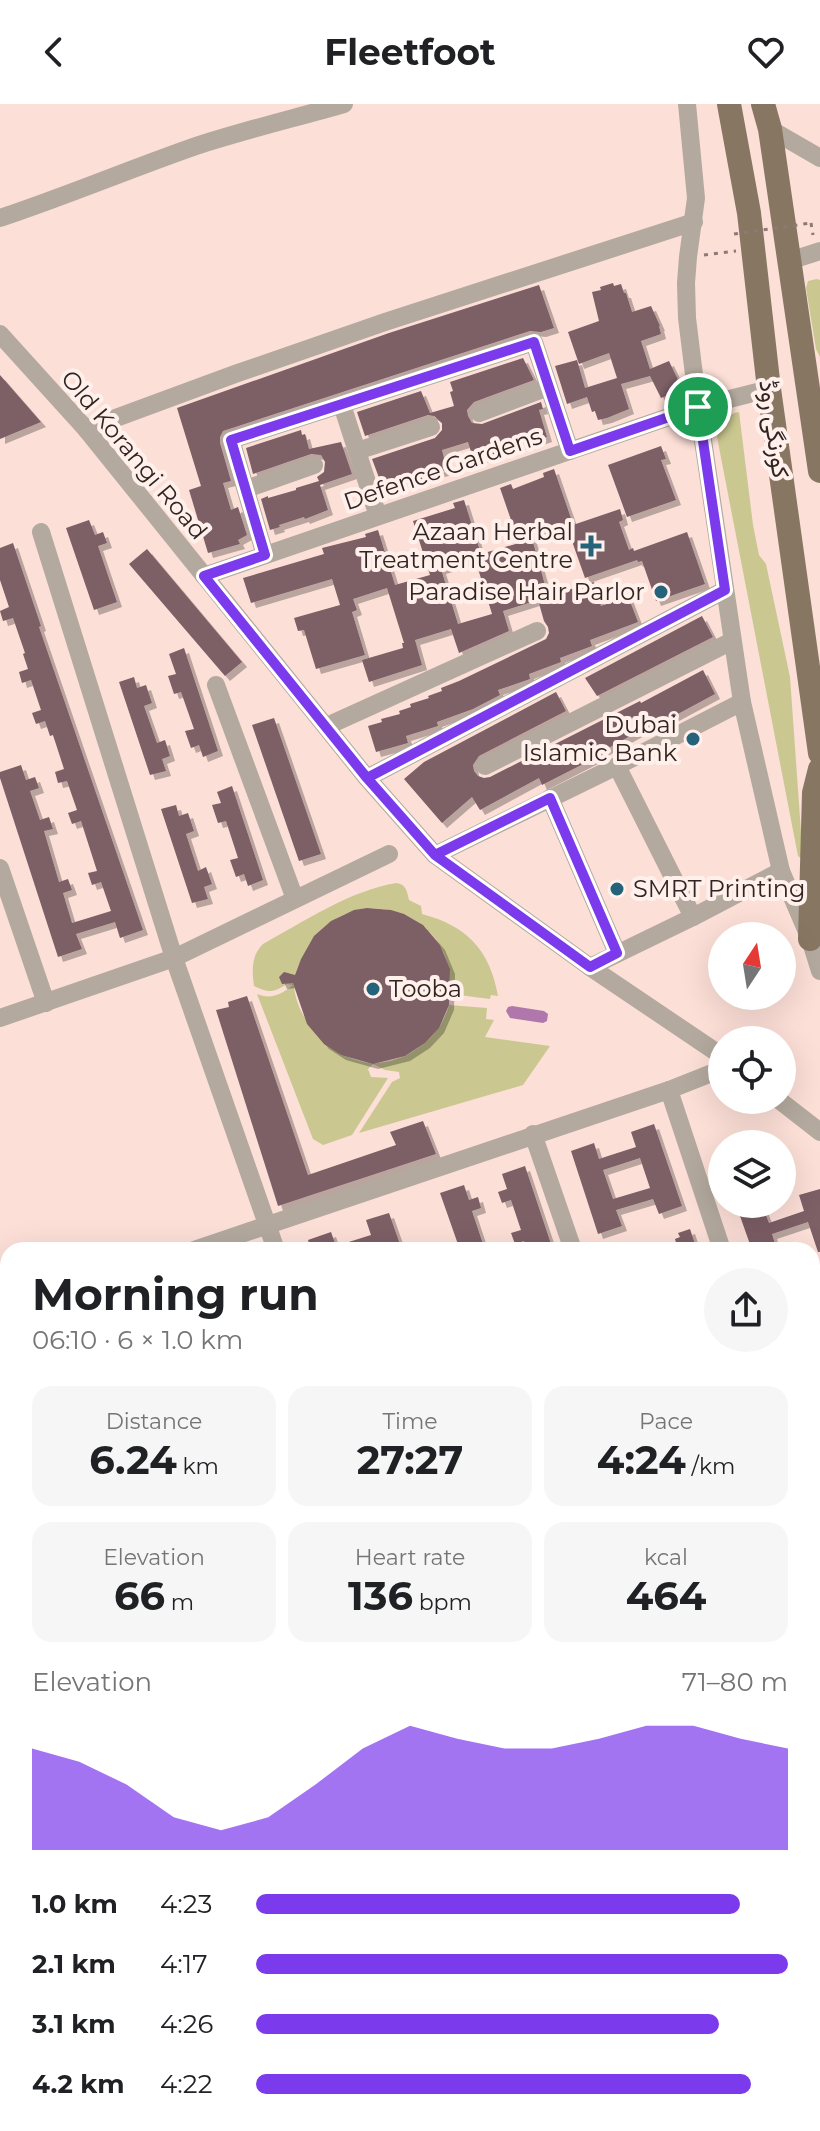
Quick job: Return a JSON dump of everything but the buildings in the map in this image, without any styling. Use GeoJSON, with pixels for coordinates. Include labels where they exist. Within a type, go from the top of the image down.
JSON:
{"type":"FeatureCollection","features":[{"type":"Feature","properties":{"kind":"main road","name":"کورنگی روڈ"},"geometry":{"type":"LineString","coordinates":[[729,104],[749,213],[744,241],[769,389],[820,753]]}},
{"type":"Feature","properties":{"kind":"main road","name":"کورنگی روڈ"},"geometry":{"type":"LineString","coordinates":[[763,104],[770,129],[820,471]]}},
{"type":"Feature","properties":{"kind":"main road"},"geometry":{"type":"LineString","coordinates":[[810,939],[814,793],[820,769]]}},
{"type":"Feature","properties":{"kind":"street"},"geometry":{"type":"LineString","coordinates":[[0,218],[194,147],[320,107],[344,104]]}},
{"type":"Feature","properties":{"kind":"street"},"geometry":{"type":"LineString","coordinates":[[687,104],[695,181],[694,222],[686,283],[687,318],[732,641],[742,702],[781,871],[820,971]]}},
{"type":"Feature","properties":{"kind":"street"},"geometry":{"type":"LineString","coordinates":[[770,129],[820,158]]}},
{"type":"Feature","properties":{"kind":"street"},"geometry":{"type":"LineString","coordinates":[[86,429],[385,322],[694,222]]}},
{"type":"Feature","properties":{"kind":"street"},"geometry":{"type":"LineString","coordinates":[[789,261],[816,245]]}},
{"type":"Feature","properties":{"kind":"street","name":"Old Korangi Road"},"geometry":{"type":"LineString","coordinates":[[0,334],[86,429],[367,778],[435,855],[590,967],[708,1047]]}},
{"type":"Feature","properties":{"kind":"street"},"geometry":{"type":"LineString","coordinates":[[265,555],[231,440],[534,342],[570,451]]}},
{"type":"Feature","properties":{"kind":"street"},"geometry":{"type":"LineString","coordinates":[[479,413],[548,387]]}},
{"type":"Feature","properties":{"kind":"street","name":"Defence Gardens"},"geometry":{"type":"LineString","coordinates":[[204,576],[698,407],[769,389]]}},
{"type":"Feature","properties":{"kind":"street"},"geometry":{"type":"LineString","coordinates":[[342,405],[378,516]]}},
{"type":"Feature","properties":{"kind":"street"},"geometry":{"type":"LineString","coordinates":[[357,451],[431,427]]}},
{"type":"Feature","properties":{"kind":"street"},"geometry":{"type":"LineString","coordinates":[[246,489],[314,465]]}},
{"type":"Feature","properties":{"kind":"street"},"geometry":{"type":"LineString","coordinates":[[41,532],[174,958],[273,1242]]}},
{"type":"Feature","properties":{"kind":"street"},"geometry":{"type":"LineString","coordinates":[[367,778],[725,590]]}},
{"type":"Feature","properties":{"kind":"street"},"geometry":{"type":"LineString","coordinates":[[327,726],[537,631]]}},
{"type":"Feature","properties":{"kind":"street"},"geometry":{"type":"LineString","coordinates":[[485,766],[732,641]]}},
{"type":"Feature","properties":{"kind":"street"},"geometry":{"type":"LineString","coordinates":[[216,685],[295,899]]}},
{"type":"Feature","properties":{"kind":"street"},"geometry":{"type":"LineString","coordinates":[[435,855],[742,702]]}},
{"type":"Feature","properties":{"kind":"street"},"geometry":{"type":"LineString","coordinates":[[617,766],[693,917]]}},
{"type":"Feature","properties":{"kind":"street"},"geometry":{"type":"LineString","coordinates":[[550,798],[617,953]]}},
{"type":"Feature","properties":{"kind":"street"},"geometry":{"type":"LineString","coordinates":[[0,1018],[174,958],[389,854]]}},
{"type":"Feature","properties":{"kind":"street"},"geometry":{"type":"LineString","coordinates":[[0,868],[46,1003]]}},
{"type":"Feature","properties":{"kind":"street"},"geometry":{"type":"LineString","coordinates":[[590,967],[781,871]]}},
{"type":"Feature","properties":{"kind":"street"},"geometry":{"type":"LineString","coordinates":[[218,1242],[708,1075]]}},
{"type":"Feature","properties":{"kind":"street"},"geometry":{"type":"LineString","coordinates":[[669,1090],[719,1242]]}},
{"type":"Feature","properties":{"kind":"street"},"geometry":{"type":"LineString","coordinates":[[796,1113],[820,1132]]}},
{"type":"Feature","properties":{"kind":"street"},"geometry":{"type":"LineString","coordinates":[[533,1134],[570,1242]]}},
{"type":"Feature","properties":{"kind":"path"},"geometry":{"type":"LineString","coordinates":[[688,257],[811,223],[816,245]]}},
{"type":"Feature","properties":{"kind":"shaded area"},"geometry":{"type":"Polygon","coordinates":[[[820,280],[820,357],[806,288],[808,281],[820,280]]]}},
{"type":"Feature","properties":{"kind":"shaded area"},"geometry":{"type":"Polygon","coordinates":[[[739,412],[753,525],[759,555],[766,564],[790,677],[803,860],[798,856],[717,437],[724,420],[739,412]]]}},
{"type":"Feature","properties":{"kind":"shaded area"},"geometry":{"type":"Polygon","coordinates":[[[396,883],[404,886],[409,900],[421,906],[422,914],[452,925],[474,942],[489,965],[498,996],[491,995],[490,999],[451,994],[446,958],[427,929],[416,921],[385,909],[356,911],[341,916],[317,935],[296,974],[294,983],[301,1011],[320,1036],[332,1047],[358,1061],[372,1063],[397,1059],[430,1038],[449,1005],[487,1008],[486,1019],[494,1020],[485,1037],[550,1046],[523,1085],[359,1133],[392,1082],[400,1078],[399,1072],[373,1064],[368,1069],[371,1077],[388,1078],[352,1135],[323,1145],[313,1139],[257,994],[276,995],[293,985],[287,984],[271,991],[254,986],[254,958],[263,944],[328,908],[361,893],[396,883]]]}},
{"type":"Feature","properties":{"kind":"shaded area"},"geometry":{"type":"Polygon","coordinates":[[[512,1006],[544,1011],[548,1014],[547,1021],[510,1018],[506,1011],[512,1006]]]}},
{"type":"Feature","properties":{"kind":"place","name":"Azaan Herbal Treatment Centre"},"geometry":{"type":"Point","coordinates":[591,546]}},
{"type":"Feature","properties":{"kind":"place","name":"Paradise Hair Parlor"},"geometry":{"type":"Point","coordinates":[661,592]}},
{"type":"Feature","properties":{"kind":"place","name":"Dubai Islamic Bank"},"geometry":{"type":"Point","coordinates":[693,739]}},
{"type":"Feature","properties":{"kind":"place","name":"SMRT Printing"},"geometry":{"type":"Point","coordinates":[617,889]}},
{"type":"Feature","properties":{"kind":"place","name":"Tooba"},"geometry":{"type":"Point","coordinates":[373,989]}},
{"type":"Feature","properties":{"kind":"route"},"geometry":{"type":"LineString","coordinates":[[698,407],[570,451],[534,342],[231,440],[265,555],[204,576],[367,778],[435,855],[590,967],[617,953],[550,798],[435,855],[367,778],[725,590],[698,407]]}}]}
